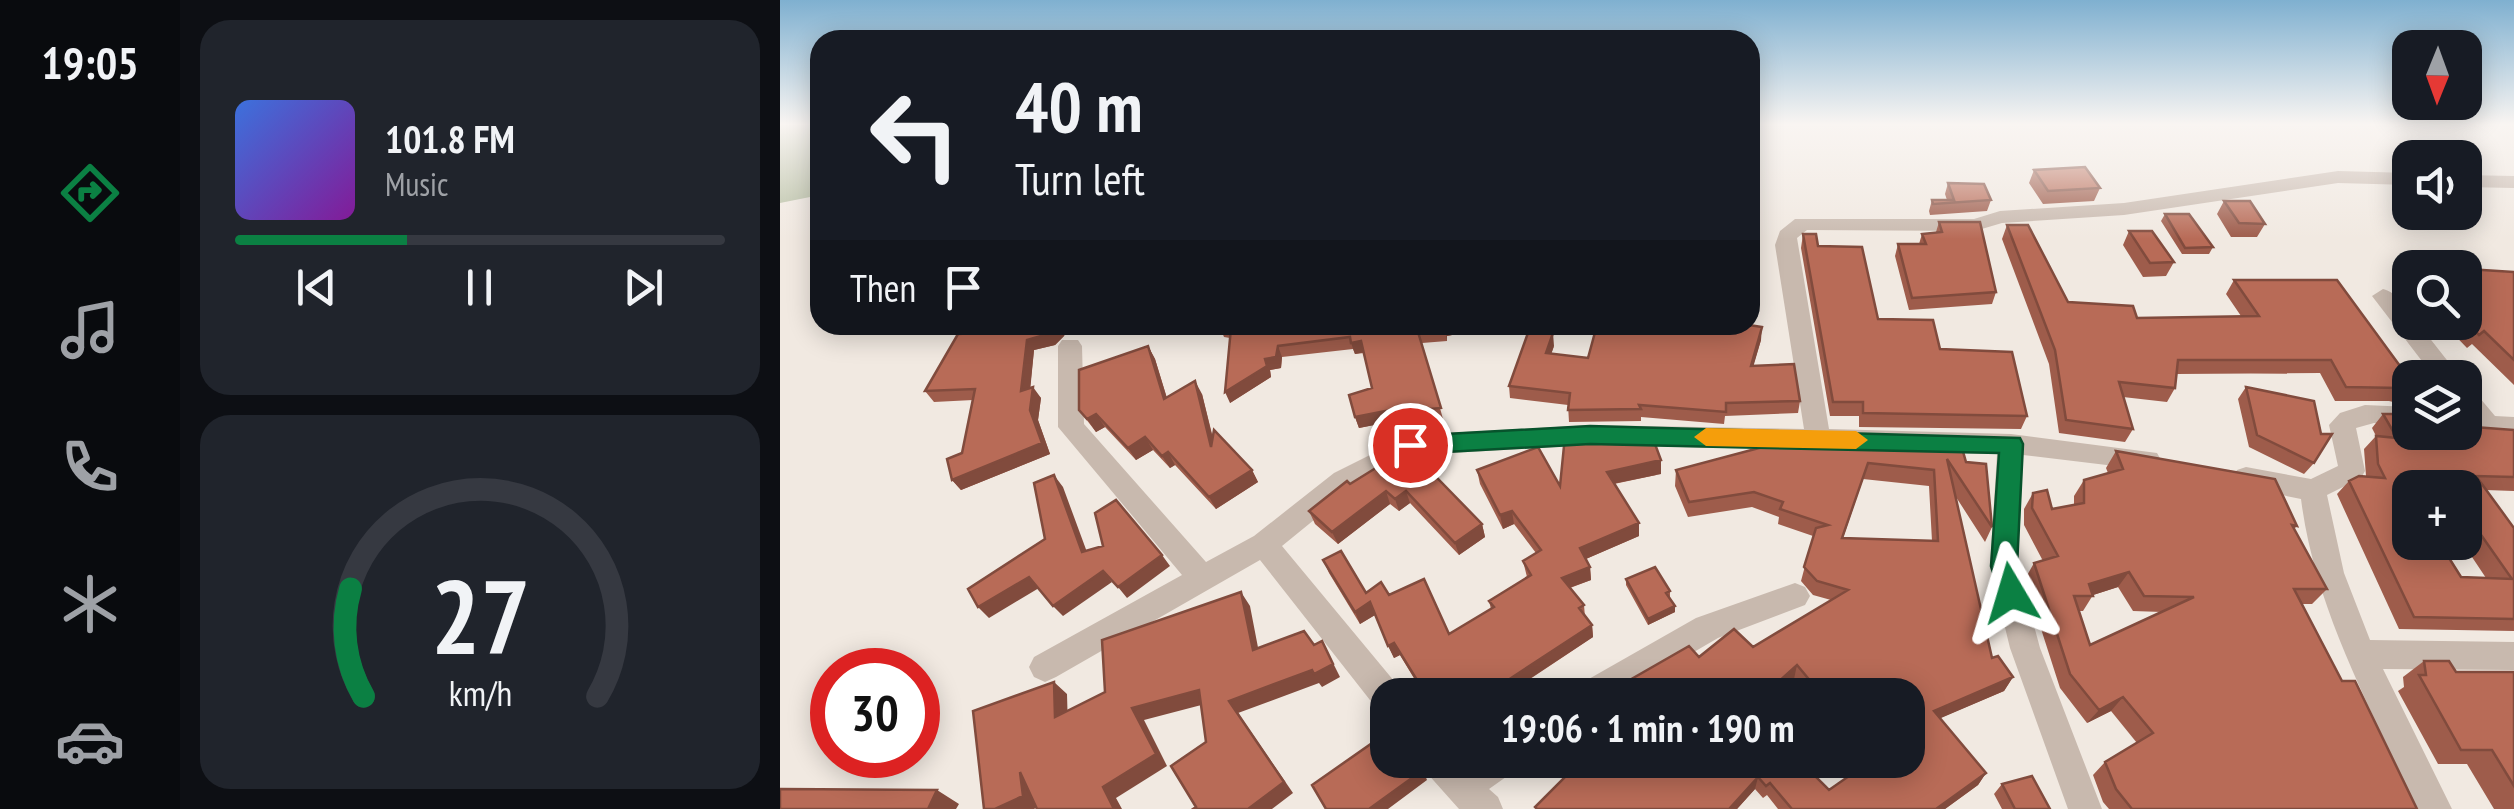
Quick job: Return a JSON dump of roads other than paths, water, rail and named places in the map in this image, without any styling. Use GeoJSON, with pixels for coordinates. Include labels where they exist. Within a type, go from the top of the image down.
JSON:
{"type":"FeatureCollection","features":[{"type":"Feature","properties":{"kind":"street"},"geometry":{"type":"LineString","coordinates":[[1818,439],[1786,245],[1787,236],[1802,224],[1975,225],[2000,216],[2124,208],[2338,177],[2392,178]]}},
{"type":"Feature","properties":{"kind":"street"},"geometry":{"type":"LineString","coordinates":[[2482,181],[2514,182]]}},
{"type":"Feature","properties":{"kind":"street"},"geometry":{"type":"LineString","coordinates":[[2384,296],[2435,360]]}},
{"type":"Feature","properties":{"kind":"street"},"geometry":{"type":"LineString","coordinates":[[1070,346],[1070,427],[1204,580]]}},
{"type":"Feature","properties":{"kind":"street"},"geometry":{"type":"LineString","coordinates":[[2223,474],[2313,490],[2352,471],[2342,424],[2360,414],[2392,415]]}},
{"type":"Feature","properties":{"kind":"street"},"geometry":{"type":"LineString","coordinates":[[1045,667],[1264,544],[1343,482],[1410,445],[1590,435],[1818,439],[2012,444],[2170,464]]}},
{"type":"Feature","properties":{"kind":"street"},"geometry":{"type":"LineString","coordinates":[[2012,444],[2004,566],[2025,648],[2086,809]]}},
{"type":"Feature","properties":{"kind":"street"},"geometry":{"type":"LineString","coordinates":[[2313,490],[2316,524],[2331,580],[2435,809]]}},
{"type":"Feature","properties":{"kind":"street"},"geometry":{"type":"LineString","coordinates":[[1264,544],[1372,678]]}},
{"type":"Feature","properties":{"kind":"street"},"geometry":{"type":"LineString","coordinates":[[1620,678],[1707,628],[1795,596]]}},
{"type":"Feature","properties":{"kind":"street"},"geometry":{"type":"LineString","coordinates":[[2364,654],[2514,656]]}},
{"type":"Feature","properties":{"kind":"street"},"geometry":{"type":"LineString","coordinates":[[1454,778],[1473,799],[1488,778]]}}]}
